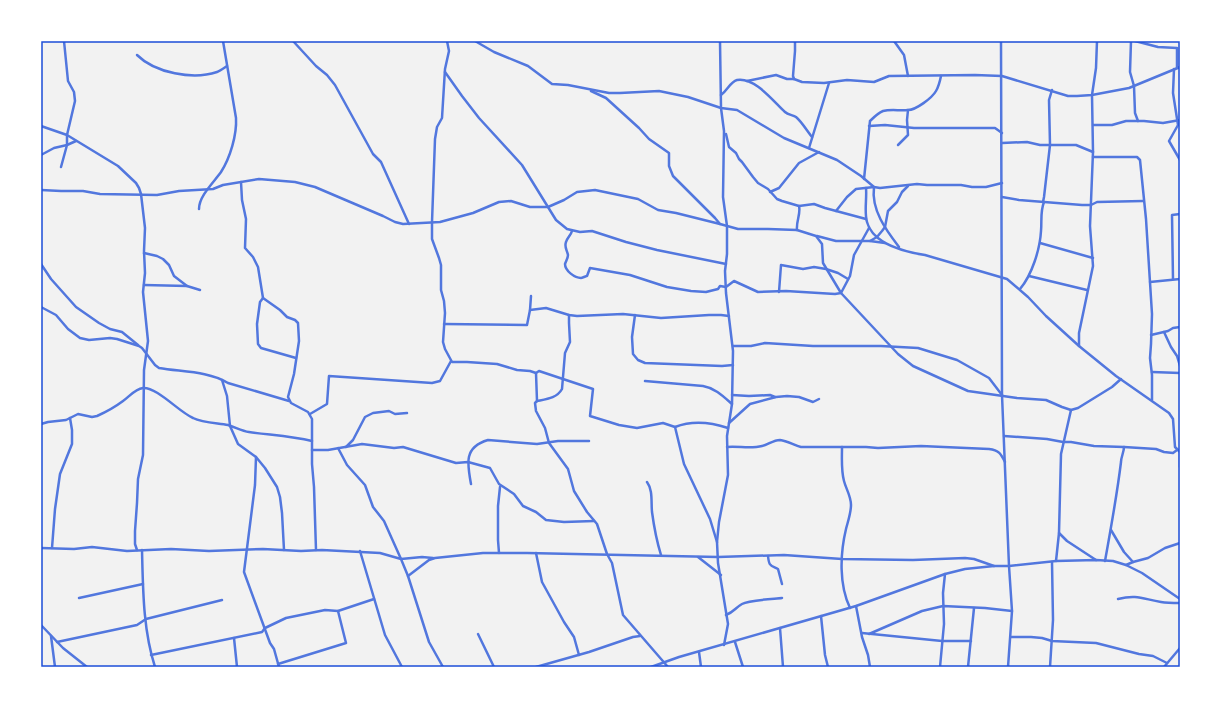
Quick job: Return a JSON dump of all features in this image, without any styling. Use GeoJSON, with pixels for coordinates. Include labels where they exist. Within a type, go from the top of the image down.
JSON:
{"type":"FeatureCollection","features":[{"type":"Feature","properties":{"kind":"street"},"geometry":{"type":"LineString","coordinates":[[62,167],[67,145],[67,135],[75,101],[74,92],[68,81],[64,41]]}},
{"type":"Feature","properties":{"kind":"street"},"geometry":{"type":"LineString","coordinates":[[199,209],[201,200],[224,166],[236,130],[236,118],[223,41]]}},
{"type":"Feature","properties":{"kind":"street"},"geometry":{"type":"LineString","coordinates":[[293,41],[335,85],[373,154],[381,162],[409,224]]}},
{"type":"Feature","properties":{"kind":"street"},"geometry":{"type":"LineString","coordinates":[[447,41],[448,51],[442,118],[437,127],[435,139],[432,222],[433,243],[440,258],[441,290],[445,306],[443,338],[445,349],[451,361]]}},
{"type":"Feature","properties":{"kind":"street"},"geometry":{"type":"LineString","coordinates":[[475,41],[494,52],[528,66],[552,84],[568,85],[620,94],[659,91],[688,97],[721,108],[737,110],[784,138],[837,160],[874,187]]}},
{"type":"Feature","properties":{"kind":"street"},"geometry":{"type":"LineString","coordinates":[[720,41],[721,108],[724,131],[723,197],[727,226],[726,287],[733,346],[732,404],[727,436],[728,475],[719,522],[717,542],[728,624],[724,645]]}},
{"type":"Feature","properties":{"kind":"street"},"geometry":{"type":"LineString","coordinates":[[794,79],[793,76],[796,51],[795,41]]}},
{"type":"Feature","properties":{"kind":"street"},"geometry":{"type":"LineString","coordinates":[[894,41],[904,55],[908,76]]}},
{"type":"Feature","properties":{"kind":"street"},"geometry":{"type":"LineString","coordinates":[[1001,41],[1002,395],[1012,611],[1008,667]]}},
{"type":"Feature","properties":{"kind":"street"},"geometry":{"type":"LineString","coordinates":[[1079,346],[1079,333],[1092,270],[1092,95],[1096,68],[1096,41]]}},
{"type":"Feature","properties":{"kind":"street"},"geometry":{"type":"LineString","coordinates":[[1131,41],[1130,72],[1134,86],[1135,113],[1138,121]]}},
{"type":"Feature","properties":{"kind":"street"},"geometry":{"type":"LineString","coordinates":[[721,95],[727,90],[731,83],[736,80],[747,81],[776,75],[802,82],[829,83],[846,80],[874,82],[889,76],[1002,76],[1073,96],[1092,95],[1134,86],[1179,68],[1179,48],[1158,47],[1135,41]]}},
{"type":"Feature","properties":{"kind":"street"},"geometry":{"type":"LineString","coordinates":[[137,55],[147,64],[158,70],[170,73],[203,74],[217,72],[227,66]]}},
{"type":"Feature","properties":{"kind":"street"},"geometry":{"type":"LineString","coordinates":[[1174,70],[1173,93],[1179,120],[1177,128],[1169,141],[1180,160]]}},
{"type":"Feature","properties":{"kind":"street"},"geometry":{"type":"LineString","coordinates":[[445,72],[479,118],[522,165],[556,220],[567,229],[580,232],[592,231],[657,250],[726,264]]}},
{"type":"Feature","properties":{"kind":"street"},"geometry":{"type":"LineString","coordinates":[[864,179],[870,121],[880,112],[914,109],[927,100],[938,88],[940,76]]}},
{"type":"Feature","properties":{"kind":"street"},"geometry":{"type":"LineString","coordinates":[[747,81],[767,93],[788,114],[797,118],[812,137]]}},
{"type":"Feature","properties":{"kind":"street"},"geometry":{"type":"LineString","coordinates":[[809,148],[829,83]]}},
{"type":"Feature","properties":{"kind":"street"},"geometry":{"type":"LineString","coordinates":[[585,88],[606,98],[649,139],[669,153],[668,166],[673,176],[720,224]]}},
{"type":"Feature","properties":{"kind":"street"},"geometry":{"type":"LineString","coordinates":[[1020,289],[1029,276],[1040,243],[1042,210],[1050,145],[1049,100],[1052,90]]}},
{"type":"Feature","properties":{"kind":"street"},"geometry":{"type":"LineString","coordinates":[[898,145],[908,136],[908,110]]}},
{"type":"Feature","properties":{"kind":"street"},"geometry":{"type":"LineString","coordinates":[[1093,125],[1112,125],[1126,121],[1163,123],[1179,120]]}},
{"type":"Feature","properties":{"kind":"street"},"geometry":{"type":"LineString","coordinates":[[869,126],[885,125],[908,127],[995,128],[1002,134]]}},
{"type":"Feature","properties":{"kind":"street"},"geometry":{"type":"LineString","coordinates":[[41,126],[67,135],[120,168],[136,183],[141,194],[145,228],[144,302],[148,341],[144,365],[143,449],[138,479],[138,503],[134,538],[137,550]]}},
{"type":"Feature","properties":{"kind":"street"},"geometry":{"type":"LineString","coordinates":[[724,131],[730,147],[736,153],[738,159],[742,162],[755,180],[777,199],[799,206],[814,204],[866,219]]}},
{"type":"Feature","properties":{"kind":"street"},"geometry":{"type":"LineString","coordinates":[[41,155],[54,148],[76,141]]}},
{"type":"Feature","properties":{"kind":"street"},"geometry":{"type":"LineString","coordinates":[[1002,144],[1027,142],[1037,144],[1079,146],[1093,152]]}},
{"type":"Feature","properties":{"kind":"street"},"geometry":{"type":"LineString","coordinates":[[770,192],[779,188],[799,163],[819,152]]}},
{"type":"Feature","properties":{"kind":"street"},"geometry":{"type":"LineString","coordinates":[[1093,157],[1139,158],[1146,220],[1152,318],[1150,358],[1152,372],[1152,400]]}},
{"type":"Feature","properties":{"kind":"street"},"geometry":{"type":"LineString","coordinates":[[41,190],[83,191],[100,194],[160,194],[179,191],[208,190],[241,182],[265,180],[305,184],[403,224],[440,222],[473,213],[499,202],[511,202],[530,207],[548,207],[577,192],[595,190],[638,198],[658,210],[676,213],[738,229],[768,228],[797,230],[836,240],[886,243],[1008,279],[1079,346],[1121,379],[1171,415],[1175,447],[1179,451],[1180,467]]}},
{"type":"Feature","properties":{"kind":"street"},"geometry":{"type":"LineString","coordinates":[[241,182],[242,200],[246,219],[245,248],[253,257],[258,267],[264,298],[287,317],[297,321],[299,341],[294,374],[288,397],[289,401]]}},
{"type":"Feature","properties":{"kind":"street"},"geometry":{"type":"LineString","coordinates":[[836,211],[847,197],[856,189],[917,184],[979,187],[992,186],[1002,183]]}},
{"type":"Feature","properties":{"kind":"street"},"geometry":{"type":"LineString","coordinates":[[870,241],[877,237],[885,227],[888,211],[897,202],[902,192],[908,185]]}},
{"type":"Feature","properties":{"kind":"street"},"geometry":{"type":"LineString","coordinates":[[874,187],[873,195],[876,208],[885,227],[900,248]]}},
{"type":"Feature","properties":{"kind":"street"},"geometry":{"type":"LineString","coordinates":[[866,188],[866,219],[874,235],[886,243]]}},
{"type":"Feature","properties":{"kind":"street"},"geometry":{"type":"LineString","coordinates":[[1002,197],[1043,202],[1091,205],[1097,202],[1143,201]]}},
{"type":"Feature","properties":{"kind":"street"},"geometry":{"type":"LineString","coordinates":[[797,230],[800,211],[799,206]]}},
{"type":"Feature","properties":{"kind":"street"},"geometry":{"type":"LineString","coordinates":[[1173,280],[1172,215],[1180,214]]}},
{"type":"Feature","properties":{"kind":"street"},"geometry":{"type":"LineString","coordinates":[[841,293],[850,276],[854,255],[869,227]]}},
{"type":"Feature","properties":{"kind":"street"},"geometry":{"type":"LineString","coordinates":[[572,231],[566,242],[565,247],[568,256],[565,264],[569,272],[582,278],[587,276],[590,268],[630,275],[667,287],[691,291],[706,292],[718,289],[720,286],[726,287],[734,281],[758,292],[841,293]]}},
{"type":"Feature","properties":{"kind":"street"},"geometry":{"type":"LineString","coordinates":[[816,236],[822,244],[823,263],[841,293],[902,359],[913,366],[968,391],[1016,398],[1046,400],[1071,410],[1088,402],[1112,387],[1121,379]]}},
{"type":"Feature","properties":{"kind":"street"},"geometry":{"type":"LineString","coordinates":[[1040,243],[1092,258]]}},
{"type":"Feature","properties":{"kind":"street"},"geometry":{"type":"LineString","coordinates":[[144,254],[157,256],[163,259],[169,265],[174,276],[187,286]]}},
{"type":"Feature","properties":{"kind":"street"},"geometry":{"type":"LineString","coordinates":[[41,264],[51,279],[76,307],[99,323],[122,332],[139,346],[159,368],[205,374],[228,383],[289,401],[310,414],[312,419],[312,464],[316,550]]}},
{"type":"Feature","properties":{"kind":"street"},"geometry":{"type":"LineString","coordinates":[[779,292],[781,265],[803,270],[814,267],[826,268],[848,279]]}},
{"type":"Feature","properties":{"kind":"street"},"geometry":{"type":"LineString","coordinates":[[1029,276],[1087,290]]}},
{"type":"Feature","properties":{"kind":"street"},"geometry":{"type":"LineString","coordinates":[[1150,282],[1180,279]]}},
{"type":"Feature","properties":{"kind":"street"},"geometry":{"type":"LineString","coordinates":[[144,285],[187,286],[200,290]]}},
{"type":"Feature","properties":{"kind":"street"},"geometry":{"type":"LineString","coordinates":[[444,324],[527,325],[531,296]]}},
{"type":"Feature","properties":{"kind":"street"},"geometry":{"type":"LineString","coordinates":[[264,298],[260,302],[257,324],[258,344],[261,348],[296,358]]}},
{"type":"Feature","properties":{"kind":"street"},"geometry":{"type":"LineString","coordinates":[[41,307],[56,315],[68,329],[80,338],[89,340],[110,338],[139,346]]}},
{"type":"Feature","properties":{"kind":"street"},"geometry":{"type":"LineString","coordinates":[[530,310],[546,308],[569,315],[623,314],[661,318],[710,315],[729,316]]}},
{"type":"Feature","properties":{"kind":"street"},"geometry":{"type":"LineString","coordinates":[[537,401],[549,399],[557,395],[562,388],[565,353],[570,342],[568,323],[569,315]]}},
{"type":"Feature","properties":{"kind":"street"},"geometry":{"type":"LineString","coordinates":[[635,316],[632,336],[633,354],[638,360],[645,363],[663,365],[733,365]]}},
{"type":"Feature","properties":{"kind":"street"},"geometry":{"type":"LineString","coordinates":[[1151,335],[1180,327]]}},
{"type":"Feature","properties":{"kind":"street"},"geometry":{"type":"LineString","coordinates":[[1164,332],[1170,347],[1177,356],[1180,366]]}},
{"type":"Feature","properties":{"kind":"street"},"geometry":{"type":"LineString","coordinates":[[733,346],[751,346],[765,343],[813,346],[918,348],[957,360],[989,378],[1002,395]]}},
{"type":"Feature","properties":{"kind":"street"},"geometry":{"type":"LineString","coordinates":[[451,361],[500,364],[517,370],[536,373],[539,371],[593,389],[590,416],[619,425],[637,428],[663,423],[675,427],[686,423],[698,422],[728,428]]}},
{"type":"Feature","properties":{"kind":"street"},"geometry":{"type":"LineString","coordinates":[[310,414],[327,404],[329,376],[432,383],[440,381],[451,361]]}},
{"type":"Feature","properties":{"kind":"street"},"geometry":{"type":"LineString","coordinates":[[1152,372],[1180,373]]}},
{"type":"Feature","properties":{"kind":"street"},"geometry":{"type":"LineString","coordinates":[[536,373],[536,411],[545,428],[549,443],[568,469],[574,491],[587,512],[597,524],[607,554],[612,563],[623,615],[668,667]]}},
{"type":"Feature","properties":{"kind":"street"},"geometry":{"type":"LineString","coordinates":[[222,380],[227,396],[230,426],[238,444],[256,457],[276,483],[280,497],[284,550]]}},
{"type":"Feature","properties":{"kind":"street"},"geometry":{"type":"LineString","coordinates":[[645,381],[710,387],[732,404]]}},
{"type":"Feature","properties":{"kind":"street"},"geometry":{"type":"LineString","coordinates":[[41,424],[64,420],[78,414],[92,417],[97,416],[123,401],[133,392],[143,388],[154,391],[193,418],[247,431],[312,441]]}},
{"type":"Feature","properties":{"kind":"street"},"geometry":{"type":"LineString","coordinates":[[732,395],[770,395],[776,397]]}},
{"type":"Feature","properties":{"kind":"street"},"geometry":{"type":"LineString","coordinates":[[729,424],[750,404],[776,397],[787,396],[800,397],[813,402],[819,399]]}},
{"type":"Feature","properties":{"kind":"street"},"geometry":{"type":"LineString","coordinates":[[1056,561],[1059,533],[1061,454],[1071,410]]}},
{"type":"Feature","properties":{"kind":"street"},"geometry":{"type":"LineString","coordinates":[[345,447],[353,440],[365,417],[373,413],[407,413]]}},
{"type":"Feature","properties":{"kind":"street"},"geometry":{"type":"LineString","coordinates":[[52,548],[55,509],[60,474],[72,444],[70,418]]}},
{"type":"Feature","properties":{"kind":"street"},"geometry":{"type":"LineString","coordinates":[[675,427],[684,464],[710,519],[717,542]]}},
{"type":"Feature","properties":{"kind":"street"},"geometry":{"type":"LineString","coordinates":[[1004,436],[1047,439],[1094,446],[1156,449],[1173,453],[1179,451]]}},
{"type":"Feature","properties":{"kind":"street"},"geometry":{"type":"LineString","coordinates":[[470,484],[468,462],[472,449],[480,442],[488,440],[537,444],[589,441]]}},
{"type":"Feature","properties":{"kind":"street"},"geometry":{"type":"LineString","coordinates":[[727,447],[753,448],[764,446],[778,440],[787,441],[795,446],[801,447],[861,446],[878,448],[921,446],[989,449],[997,450],[1005,462]]}},
{"type":"Feature","properties":{"kind":"street"},"geometry":{"type":"LineString","coordinates":[[312,450],[362,444],[394,448],[403,447],[456,463],[468,462],[490,468],[500,486],[516,496],[523,506],[536,512],[546,520],[564,522],[594,521]]}},
{"type":"Feature","properties":{"kind":"street"},"geometry":{"type":"LineString","coordinates":[[842,447],[842,468],[851,506],[842,548],[844,590],[845,597],[850,608]]}},
{"type":"Feature","properties":{"kind":"street"},"geometry":{"type":"LineString","coordinates":[[1105,561],[1124,447]]}},
{"type":"Feature","properties":{"kind":"street"},"geometry":{"type":"LineString","coordinates":[[338,448],[347,465],[365,485],[373,507],[384,521],[408,576],[429,642],[443,667]]}},
{"type":"Feature","properties":{"kind":"street"},"geometry":{"type":"LineString","coordinates":[[256,457],[255,484],[244,572],[270,643],[274,649],[279,666],[346,643],[338,611]]}},
{"type":"Feature","properties":{"kind":"street"},"geometry":{"type":"LineString","coordinates":[[647,482],[650,487],[652,514],[661,555]]}},
{"type":"Feature","properties":{"kind":"street"},"geometry":{"type":"LineString","coordinates":[[499,553],[498,506],[500,486]]}},
{"type":"Feature","properties":{"kind":"street"},"geometry":{"type":"LineString","coordinates":[[1111,530],[1124,552],[1133,562]]}},
{"type":"Feature","properties":{"kind":"street"},"geometry":{"type":"LineString","coordinates":[[1059,533],[1067,541],[1096,560]]}},
{"type":"Feature","properties":{"kind":"street"},"geometry":{"type":"LineString","coordinates":[[1126,565],[1148,558],[1165,548],[1180,543]]}},
{"type":"Feature","properties":{"kind":"street"},"geometry":{"type":"LineString","coordinates":[[41,548],[74,549],[92,547],[127,551],[171,549],[209,551],[246,549],[322,550],[380,553],[401,559],[422,557],[435,558]]}},
{"type":"Feature","properties":{"kind":"street"},"geometry":{"type":"LineString","coordinates":[[142,550],[143,602],[151,655],[155,667]]}},
{"type":"Feature","properties":{"kind":"street"},"geometry":{"type":"LineString","coordinates":[[360,551],[385,635],[402,667]]}},
{"type":"Feature","properties":{"kind":"street"},"geometry":{"type":"LineString","coordinates":[[408,576],[429,560],[435,558],[457,555],[499,553],[718,557],[784,555],[842,559],[913,560],[964,558],[974,559],[994,566]]}},
{"type":"Feature","properties":{"kind":"street"},"geometry":{"type":"LineString","coordinates":[[536,553],[542,582],[574,637],[579,655]]}},
{"type":"Feature","properties":{"kind":"street"},"geometry":{"type":"LineString","coordinates":[[698,556],[721,575]]}},
{"type":"Feature","properties":{"kind":"street"},"geometry":{"type":"LineString","coordinates":[[768,556],[770,565],[778,569],[782,584]]}},
{"type":"Feature","properties":{"kind":"street"},"geometry":{"type":"LineString","coordinates":[[651,667],[850,608],[945,574],[965,569],[1056,561],[1113,561],[1126,565],[1142,573],[1180,599]]}},
{"type":"Feature","properties":{"kind":"street"},"geometry":{"type":"LineString","coordinates":[[1050,667],[1053,604],[1052,562]]}},
{"type":"Feature","properties":{"kind":"street"},"geometry":{"type":"LineString","coordinates":[[940,667],[944,624],[943,593],[945,574]]}},
{"type":"Feature","properties":{"kind":"street"},"geometry":{"type":"LineString","coordinates":[[79,598],[143,584]]}},
{"type":"Feature","properties":{"kind":"street"},"geometry":{"type":"LineString","coordinates":[[1118,598],[1134,596],[1161,602],[1180,603]]}},
{"type":"Feature","properties":{"kind":"street"},"geometry":{"type":"LineString","coordinates":[[726,614],[733,612],[737,607],[746,603],[782,598]]}},
{"type":"Feature","properties":{"kind":"street"},"geometry":{"type":"LineString","coordinates":[[151,655],[262,632],[265,628],[286,618],[325,610],[338,611],[374,599]]}},
{"type":"Feature","properties":{"kind":"street"},"geometry":{"type":"LineString","coordinates":[[57,642],[137,625],[146,619],[222,600]]}},
{"type":"Feature","properties":{"kind":"street"},"geometry":{"type":"LineString","coordinates":[[856,606],[870,667]]}},
{"type":"Feature","properties":{"kind":"street"},"geometry":{"type":"LineString","coordinates":[[869,634],[922,611],[943,606],[1012,611]]}},
{"type":"Feature","properties":{"kind":"street"},"geometry":{"type":"LineString","coordinates":[[968,667],[974,608]]}},
{"type":"Feature","properties":{"kind":"street"},"geometry":{"type":"LineString","coordinates":[[821,616],[825,655],[828,667]]}},
{"type":"Feature","properties":{"kind":"street"},"geometry":{"type":"LineString","coordinates":[[41,625],[57,642],[87,667]]}},
{"type":"Feature","properties":{"kind":"street"},"geometry":{"type":"LineString","coordinates":[[780,628],[783,667]]}},
{"type":"Feature","properties":{"kind":"street"},"geometry":{"type":"LineString","coordinates":[[862,633],[942,641],[971,641]]}},
{"type":"Feature","properties":{"kind":"street"},"geometry":{"type":"LineString","coordinates":[[478,634],[494,667]]}},
{"type":"Feature","properties":{"kind":"street"},"geometry":{"type":"LineString","coordinates":[[51,636],[55,667]]}},
{"type":"Feature","properties":{"kind":"street"},"geometry":{"type":"LineString","coordinates":[[536,667],[579,655],[632,637],[640,636]]}},
{"type":"Feature","properties":{"kind":"street"},"geometry":{"type":"LineString","coordinates":[[1010,637],[1096,643],[1153,656],[1167,664]]}},
{"type":"Feature","properties":{"kind":"street"},"geometry":{"type":"LineString","coordinates":[[234,638],[238,667]]}},
{"type":"Feature","properties":{"kind":"street"},"geometry":{"type":"LineString","coordinates":[[735,642],[743,667]]}},
{"type":"Feature","properties":{"kind":"street"},"geometry":{"type":"LineString","coordinates":[[1164,667],[1180,648]]}},
{"type":"Feature","properties":{"kind":"street"},"geometry":{"type":"LineString","coordinates":[[699,652],[701,667]]}},
{"type":"Feature","properties":{"kind":"street"},"geometry":{"type":"LineString","coordinates":[[664,662],[664,667]]}}]}
